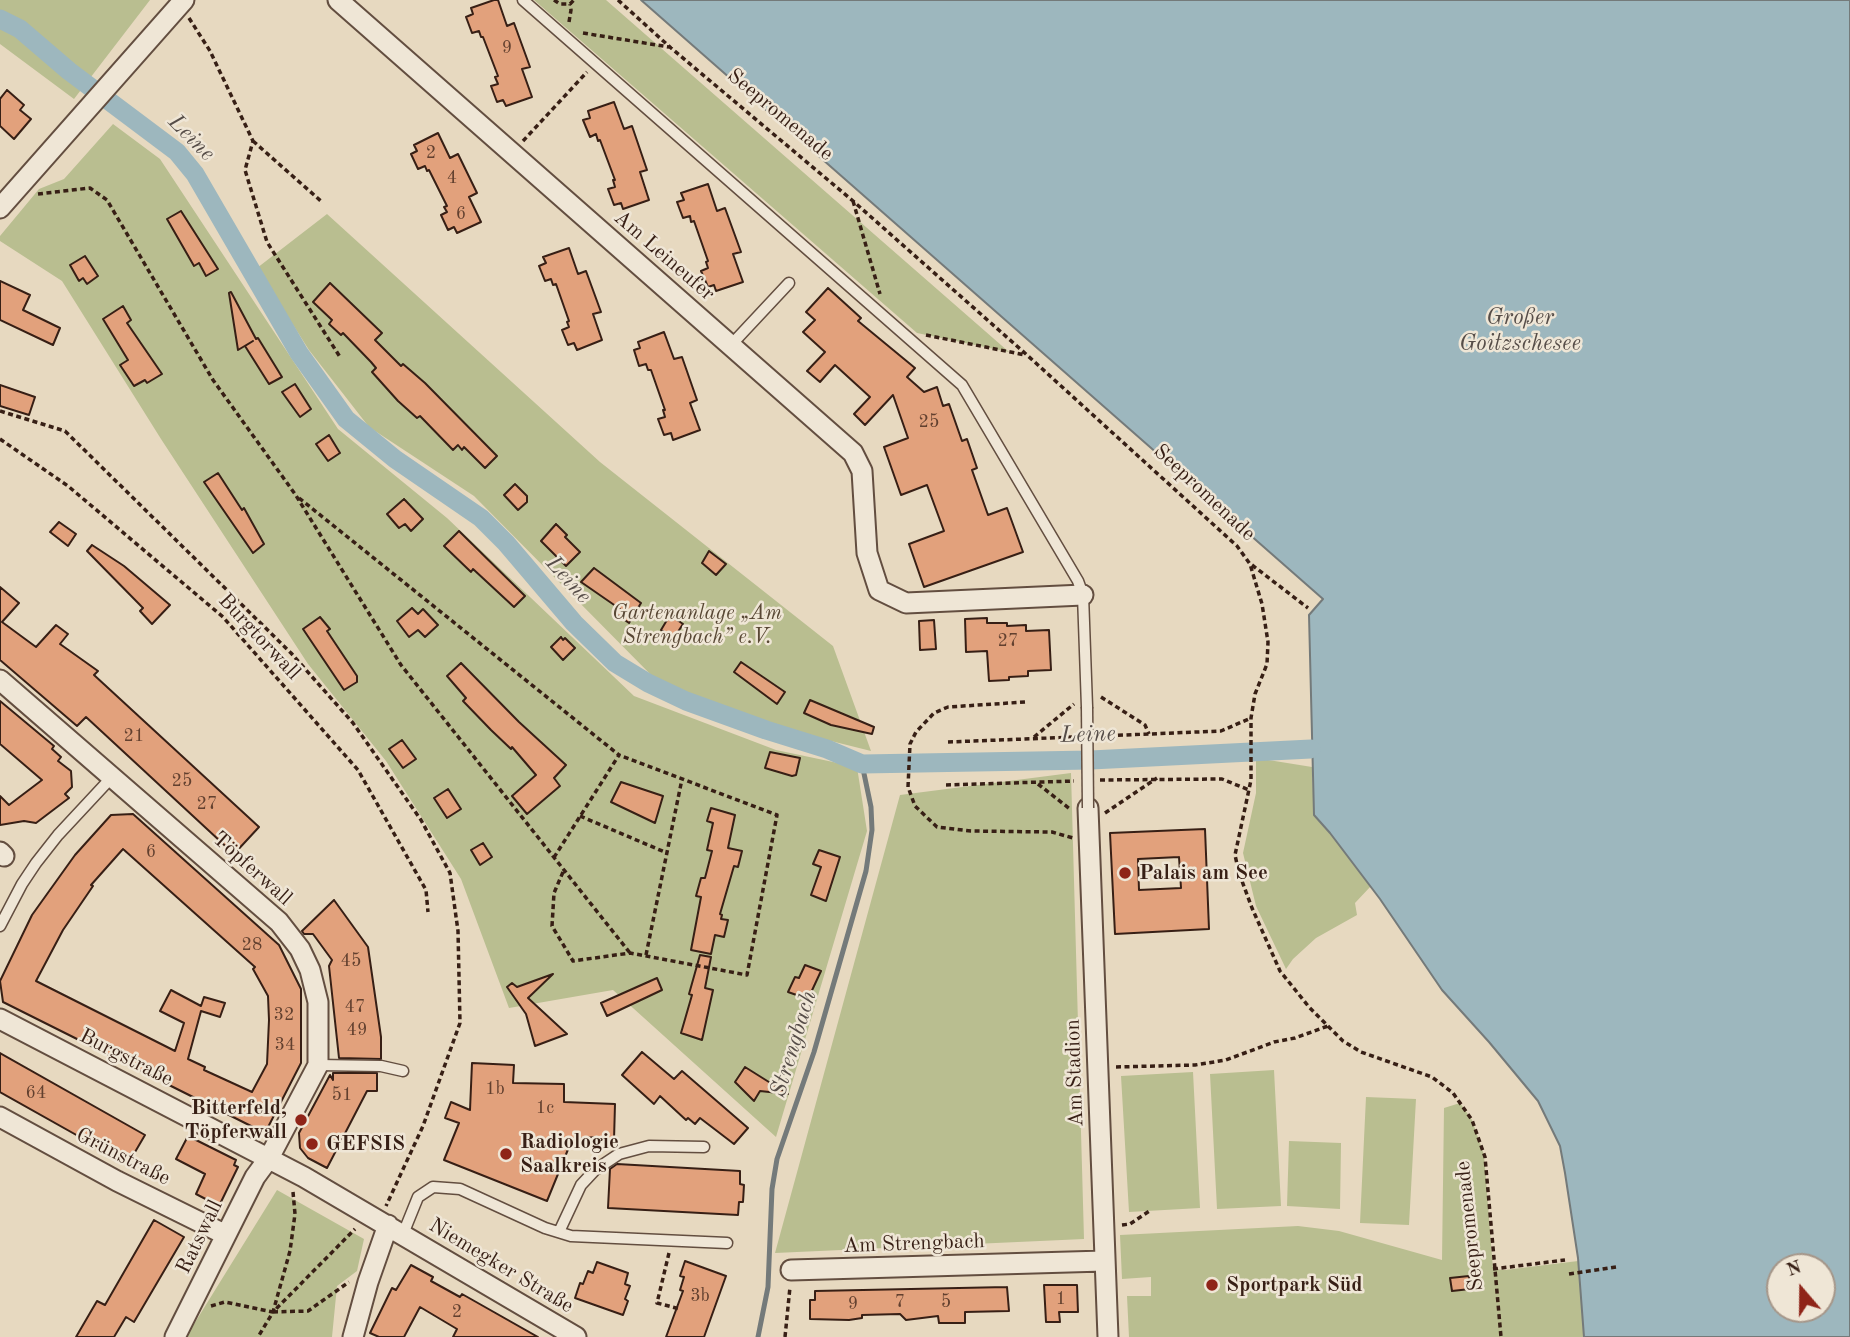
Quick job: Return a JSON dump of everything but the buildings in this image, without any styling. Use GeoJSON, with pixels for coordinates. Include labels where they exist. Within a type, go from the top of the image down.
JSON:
{"type":"FeatureCollection","features":[{"type":"Feature","properties":{"kind":"street","name":"Am Leineufer"},"geometry":{"type":"LineString","coordinates":[[338,0],[852,453],[862,471],[867,554],[879,590],[906,603],[1083,594]]}},
{"type":"Feature","properties":{"kind":"street"},"geometry":{"type":"LineString","coordinates":[[0,208],[180,4]]}},
{"type":"Feature","properties":{"kind":"street","name":"Töpferwall"},"geometry":{"type":"LineString","coordinates":[[0,680],[279,922],[300,949],[310,970],[318,1002],[318,1065],[269,1158]]}},
{"type":"Feature","properties":{"kind":"street","name":"Am Stadion"},"geometry":{"type":"LineString","coordinates":[[1088,808],[1108,1337]]}},
{"type":"Feature","properties":{"kind":"street","name":"Burgstraße"},"geometry":{"type":"LineString","coordinates":[[0,1019],[269,1158]]}},
{"type":"Feature","properties":{"kind":"street","name":"Grünstraße"},"geometry":{"type":"LineString","coordinates":[[0,1117],[117,1181],[226,1234]]}},
{"type":"Feature","properties":{"kind":"street","name":"Niemegker Straße"},"geometry":{"type":"LineString","coordinates":[[269,1158],[390,1226],[576,1337]]}},
{"type":"Feature","properties":{"kind":"street","name":"Ratswall"},"geometry":{"type":"LineString","coordinates":[[175,1337],[257,1173],[269,1158]]}},
{"type":"Feature","properties":{"kind":"street"},"geometry":{"type":"LineString","coordinates":[[353,1337],[368,1282],[390,1226]]}},
{"type":"Feature","properties":{"kind":"street","name":"Am Strengbach"},"geometry":{"type":"LineString","coordinates":[[791,1270],[1104,1261]]}},
{"type":"Feature","properties":{"kind":"lane"},"geometry":{"type":"LineString","coordinates":[[523,0],[565,33],[962,385],[1078,580],[1083,594],[1088,808]]}},
{"type":"Feature","properties":{"kind":"lane"},"geometry":{"type":"LineString","coordinates":[[731,345],[789,283]]}},
{"type":"Feature","properties":{"kind":"lane"},"geometry":{"type":"LineString","coordinates":[[0,926],[36,863],[113,776]]}},
{"type":"Feature","properties":{"kind":"lane"},"geometry":{"type":"LineString","coordinates":[[318,1065],[382,1066],[403,1071]]}},
{"type":"Feature","properties":{"kind":"lane"},"geometry":{"type":"LineString","coordinates":[[559,1232],[581,1185],[595,1170],[619,1154],[649,1146],[704,1147]]}},
{"type":"Feature","properties":{"kind":"lane","name":"Niemegker Straße"},"geometry":{"type":"LineString","coordinates":[[390,1226],[418,1197],[433,1187],[460,1189],[572,1236],[727,1243]]}},
{"type":"Feature","properties":{"kind":"path"},"geometry":{"type":"LineString","coordinates":[[554,0],[560,4],[570,4],[574,0]]}},
{"type":"Feature","properties":{"kind":"path","name":"Seepromenade"},"geometry":{"type":"LineString","coordinates":[[618,0],[853,201],[1027,355],[1237,546],[1250,564],[1262,604],[1268,642],[1267,664],[1255,694],[1251,732],[1251,780],[1235,855],[1239,873],[1280,971],[1309,1007],[1343,1041],[1361,1052],[1432,1077],[1453,1093],[1472,1120],[1485,1157],[1501,1337]]}},
{"type":"Feature","properties":{"kind":"path"},"geometry":{"type":"LineString","coordinates":[[180,4],[210,51],[253,141],[322,202]]}},
{"type":"Feature","properties":{"kind":"path"},"geometry":{"type":"LineString","coordinates":[[570,4],[565,33],[671,48]]}},
{"type":"Feature","properties":{"kind":"path"},"geometry":{"type":"LineString","coordinates":[[512,153],[588,70]]}},
{"type":"Feature","properties":{"kind":"path"},"geometry":{"type":"LineString","coordinates":[[253,141],[245,170],[267,242],[340,357]]}},
{"type":"Feature","properties":{"kind":"path"},"geometry":{"type":"LineString","coordinates":[[15,190],[23,195],[90,188],[107,200],[213,380],[295,494],[401,666],[630,953]]}},
{"type":"Feature","properties":{"kind":"path"},"geometry":{"type":"LineString","coordinates":[[853,201],[888,320]]}},
{"type":"Feature","properties":{"kind":"path"},"geometry":{"type":"LineString","coordinates":[[895,328],[1027,355]]}},
{"type":"Feature","properties":{"kind":"path"},"geometry":{"type":"LineString","coordinates":[[0,411],[65,431],[291,653],[353,723],[421,820],[450,873],[458,931],[460,1023],[390,1226]]}},
{"type":"Feature","properties":{"kind":"path","name":"Burgtorwall"},"geometry":{"type":"LineString","coordinates":[[0,439],[68,486],[223,617],[358,770],[426,890],[428,912]]}},
{"type":"Feature","properties":{"kind":"path"},"geometry":{"type":"LineString","coordinates":[[295,494],[619,755],[777,815],[747,975],[630,953],[573,961],[552,926],[554,893],[564,872]]}},
{"type":"Feature","properties":{"kind":"path"},"geometry":{"type":"LineString","coordinates":[[1250,564],[1308,608]]}},
{"type":"Feature","properties":{"kind":"path"},"geometry":{"type":"LineString","coordinates":[[1025,702],[948,707],[934,713],[916,732],[910,744],[908,787],[915,806],[937,827],[971,831],[1052,832],[1088,842]]}},
{"type":"Feature","properties":{"kind":"path"},"geometry":{"type":"LineString","coordinates":[[553,859],[619,755]]}},
{"type":"Feature","properties":{"kind":"path"},"geometry":{"type":"LineString","coordinates":[[646,956],[682,779]]}},
{"type":"Feature","properties":{"kind":"path"},"geometry":{"type":"LineString","coordinates":[[580,816],[667,853]]}},
{"type":"Feature","properties":{"kind":"path"},"geometry":{"type":"LineString","coordinates":[[1097,1067],[1195,1065],[1226,1060],[1328,1026]]}},
{"type":"Feature","properties":{"kind":"path"},"geometry":{"type":"LineString","coordinates":[[273,1312],[290,1251],[295,1213],[293,1192]]}},
{"type":"Feature","properties":{"kind":"path"},"geometry":{"type":"LineString","coordinates":[[1103,1228],[1130,1224],[1151,1210]]}},
{"type":"Feature","properties":{"kind":"path"},"geometry":{"type":"LineString","coordinates":[[258,1337],[273,1312],[357,1228]]}},
{"type":"Feature","properties":{"kind":"path"},"geometry":{"type":"LineString","coordinates":[[672,1240],[657,1303],[680,1309]]}},
{"type":"Feature","properties":{"kind":"path"},"geometry":{"type":"LineString","coordinates":[[1493,1269],[1565,1260]]}},
{"type":"Feature","properties":{"kind":"path"},"geometry":{"type":"LineString","coordinates":[[1569,1274],[1616,1267]]}},
{"type":"Feature","properties":{"kind":"path"},"geometry":{"type":"LineString","coordinates":[[785,1337],[791,1270]]}},
{"type":"Feature","properties":{"kind":"path"},"geometry":{"type":"LineString","coordinates":[[189,1312],[225,1303],[273,1312],[307,1311],[345,1283],[359,1279]]}},
{"type":"Feature","properties":{"kind":"green space"},"geometry":{"type":"Polygon","coordinates":[[[0,0],[150,0],[74,99],[0,44],[0,0]]]}},
{"type":"Feature","properties":{"kind":"green space"},"geometry":{"type":"Polygon","coordinates":[[[534,0],[606,0],[1009,352],[917,333],[534,0]]]}},
{"type":"Feature","properties":{"kind":"green space"},"geometry":{"type":"Polygon","coordinates":[[[113,124],[160,159],[338,429],[447,518],[634,696],[776,750],[857,767],[867,831],[776,1137],[613,990],[509,1008],[461,879],[386,761],[308,664],[62,281],[0,241],[0,236],[39,189],[64,179],[113,124]]]}},
{"type":"Feature","properties":{"kind":"green space","name":"Gartenanlage „Am Strengbach” e.V."},"geometry":{"type":"Polygon","coordinates":[[[327,214],[600,462],[833,646],[871,751],[787,730],[660,684],[474,496],[369,427],[309,350],[257,268],[327,214]]]}},
{"type":"Feature","properties":{"kind":"green space"},"geometry":{"type":"Polygon","coordinates":[[[1256,758],[1312,767],[1314,815],[1371,886],[1355,903],[1357,915],[1316,938],[1286,969],[1256,906],[1243,853],[1256,793],[1256,758]]]}},
{"type":"Feature","properties":{"kind":"green space"},"geometry":{"type":"Polygon","coordinates":[[[1071,773],[1084,1239],[775,1253],[900,795],[1071,773]]]}},
{"type":"Feature","properties":{"kind":"green space"},"geometry":{"type":"Polygon","coordinates":[[[1274,1070],[1281,1206],[1217,1209],[1210,1074],[1274,1070]]]}},
{"type":"Feature","properties":{"kind":"green space"},"geometry":{"type":"Polygon","coordinates":[[[1193,1072],[1200,1208],[1129,1212],[1121,1076],[1193,1072]]]}},
{"type":"Feature","properties":{"kind":"green space"},"geometry":{"type":"Polygon","coordinates":[[[1366,1097],[1416,1099],[1409,1225],[1360,1223],[1366,1097]]]}},
{"type":"Feature","properties":{"kind":"green space"},"geometry":{"type":"Polygon","coordinates":[[[1460,1103],[1472,1120],[1484,1155],[1493,1269],[1505,1270],[1578,1261],[1584,1337],[1129,1337],[1127,1296],[1151,1296],[1151,1277],[1122,1279],[1120,1235],[1298,1226],[1339,1231],[1442,1260],[1444,1108],[1460,1103]]]}},
{"type":"Feature","properties":{"kind":"green space"},"geometry":{"type":"Polygon","coordinates":[[[1289,1141],[1341,1143],[1340,1209],[1287,1206],[1289,1141]]]}},
{"type":"Feature","properties":{"kind":"green space"},"geometry":{"type":"Polygon","coordinates":[[[277,1190],[364,1239],[357,1271],[337,1286],[332,1337],[186,1337],[277,1190]]]}},
{"type":"Feature","properties":{"kind":"water","name":"Großer Goitzschesee"},"geometry":{"type":"Polygon","coordinates":[[[641,0],[1850,0],[1850,1337],[1584,1337],[1578,1258],[1560,1146],[1538,1101],[1442,990],[1380,899],[1314,815],[1309,615],[1323,599],[641,0]]]}},
{"type":"Feature","properties":{"kind":"waterway","name":"Leine"},"geometry":{"type":"LineString","coordinates":[[0,19],[20,29],[69,71],[177,152],[195,174],[299,353],[346,419],[395,459],[481,518],[506,543],[574,623],[615,663],[648,683],[686,701],[827,749],[862,764],[1091,760],[1311,749]]}},
{"type":"Feature","properties":{"kind":"waterway","name":"Strengbach"},"geometry":{"type":"LineString","coordinates":[[758,1337],[768,1287],[772,1189],[777,1159],[814,1052],[866,871],[872,830],[871,807],[862,764]]}},
{"type":"Feature","properties":{"kind":"place","name":"Palais am See"},"geometry":{"type":"Point","coordinates":[1125,873]}},
{"type":"Feature","properties":{"kind":"place","name":"Bitterfeld, Töpferwall"},"geometry":{"type":"Point","coordinates":[301,1120]}},
{"type":"Feature","properties":{"kind":"place","name":"GEFSIS"},"geometry":{"type":"Point","coordinates":[312,1144]}},
{"type":"Feature","properties":{"kind":"place","name":"Radiologie Saalkreis"},"geometry":{"type":"Point","coordinates":[506,1154]}},
{"type":"Feature","properties":{"kind":"place","name":"Sportpark Süd"},"geometry":{"type":"Point","coordinates":[1212,1285]}}]}
